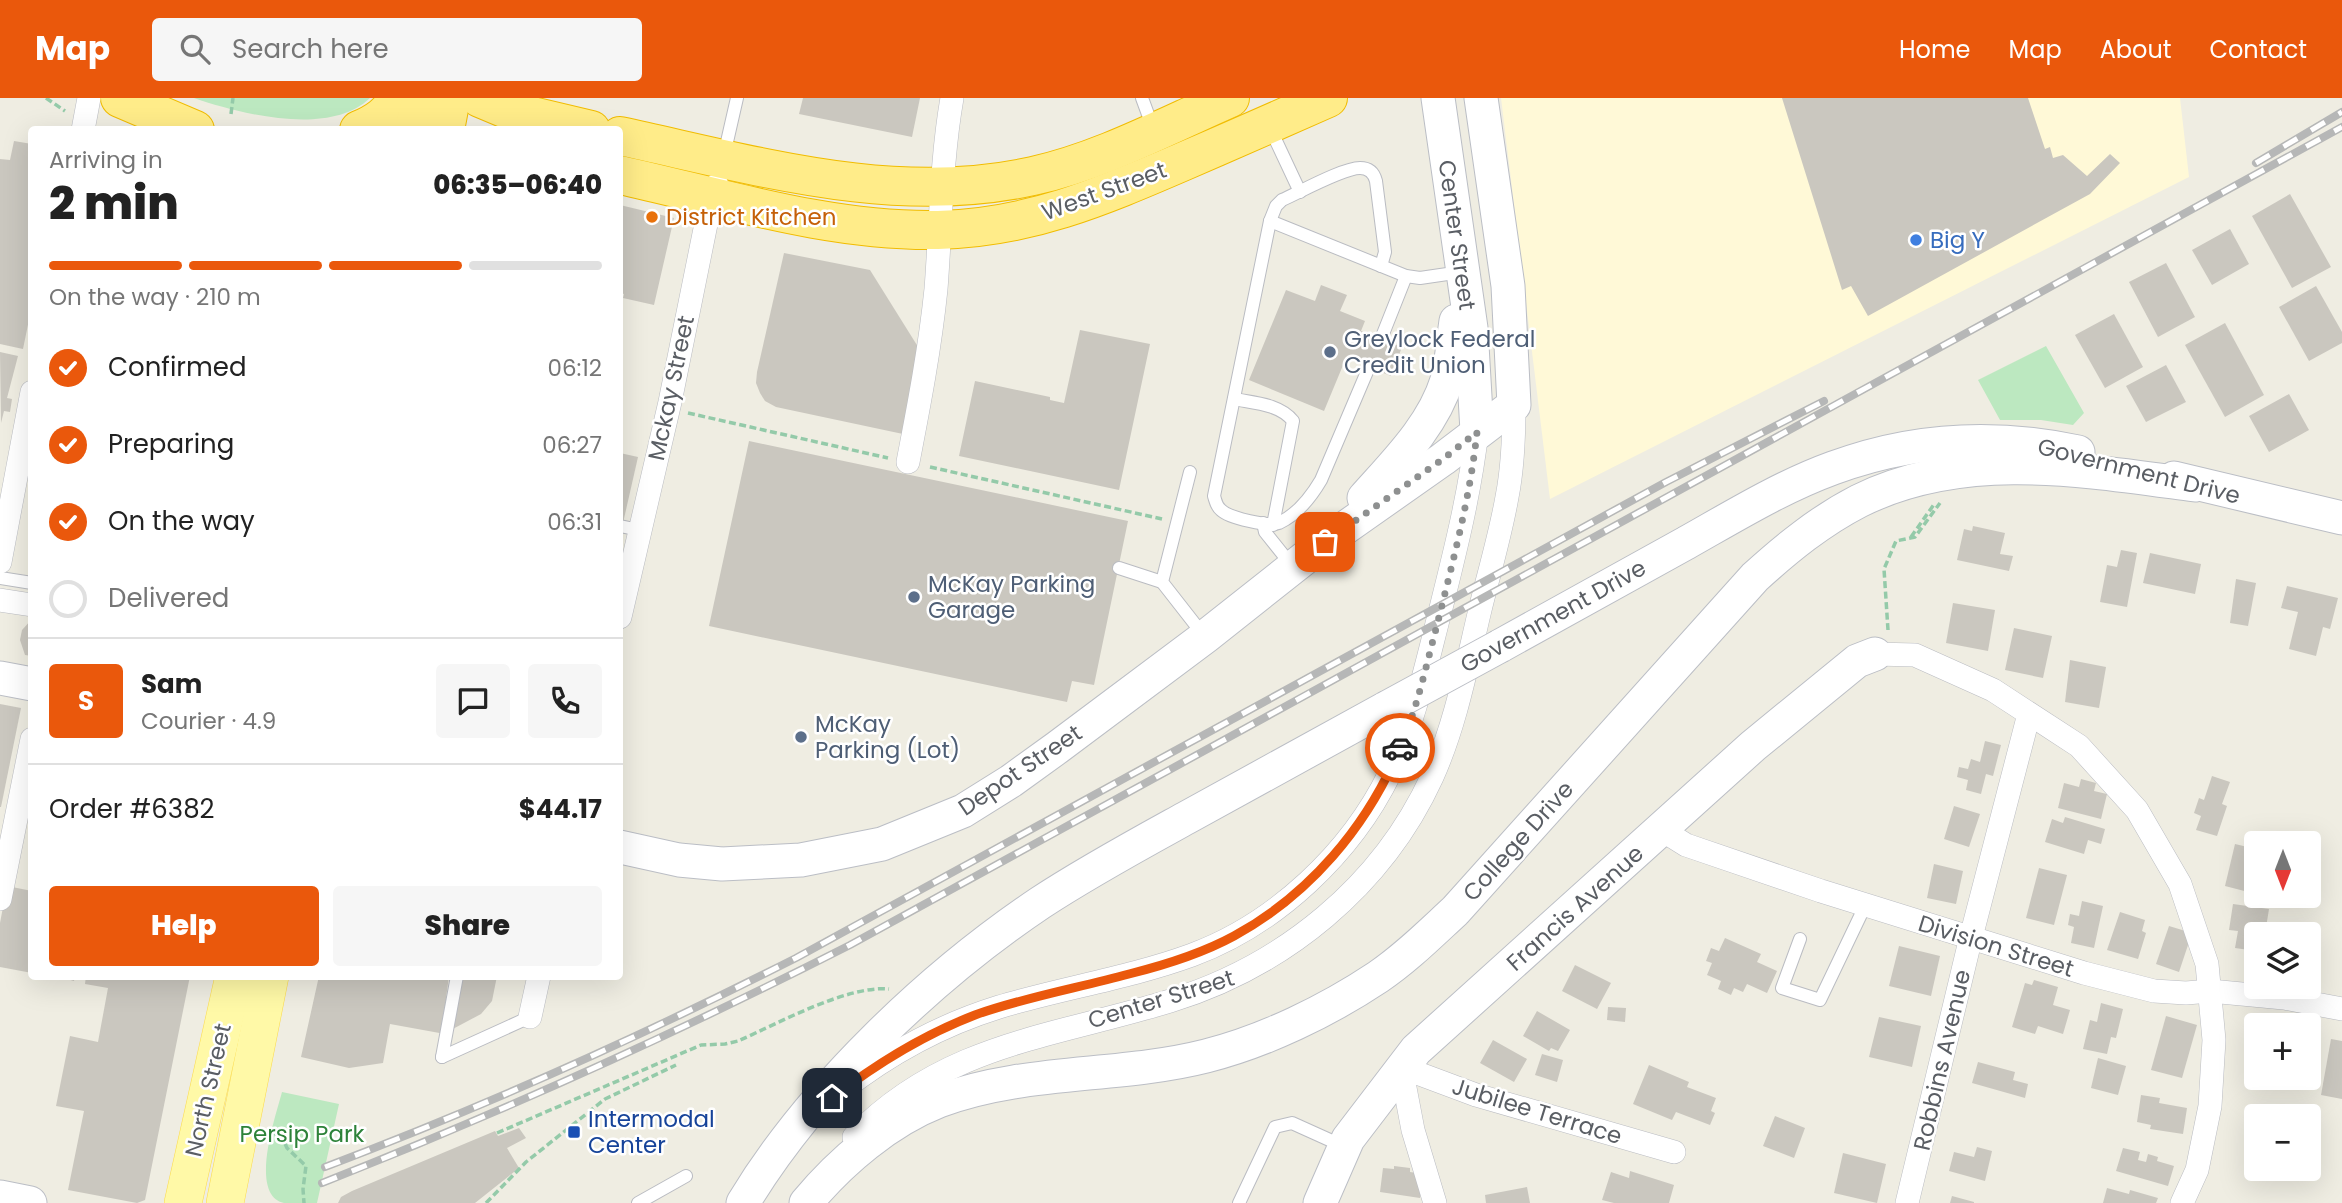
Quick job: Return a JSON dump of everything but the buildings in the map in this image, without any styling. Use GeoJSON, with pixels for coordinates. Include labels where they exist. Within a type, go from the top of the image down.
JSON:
{"type":"FeatureCollection","features":[{"type":"Feature","properties":{"kind":"highway"},"geometry":{"type":"LineString","coordinates":[[120,98],[186,126]]}},
{"type":"Feature","properties":{"kind":"highway"},"geometry":{"type":"LineString","coordinates":[[390,118],[422,98]]}},
{"type":"Feature","properties":{"kind":"highway"},"geometry":{"type":"LineString","coordinates":[[446,126],[451,98]]}},
{"type":"Feature","properties":{"kind":"highway"},"geometry":{"type":"LineString","coordinates":[[480,98],[511,111],[574,126]]}},
{"type":"Feature","properties":{"kind":"highway","name":"West Street"},"geometry":{"type":"LineString","coordinates":[[623,137],[797,174],[862,184],[942,187],[986,184],[1034,176],[1080,162],[1148,115],[1230,98]]}},
{"type":"Feature","properties":{"kind":"highway","name":"West Street"},"geometry":{"type":"LineString","coordinates":[[623,176],[836,222],[940,230],[1016,221],[1082,204],[1328,98]]}},
{"type":"Feature","properties":{"kind":"main road"},"geometry":{"type":"LineString","coordinates":[[106,98],[138,126]]}},
{"type":"Feature","properties":{"kind":"main road","name":"North Street"},"geometry":{"type":"LineString","coordinates":[[183,1203],[233,980]]}},
{"type":"Feature","properties":{"kind":"main road","name":"North Street"},"geometry":{"type":"LineString","coordinates":[[225,1203],[269,980]]}},
{"type":"Feature","properties":{"kind":"street"},"geometry":{"type":"LineString","coordinates":[[84,126],[89,98]]}},
{"type":"Feature","properties":{"kind":"street"},"geometry":{"type":"LineString","coordinates":[[908,462],[929,356],[940,230],[944,142],[952,98]]}},
{"type":"Feature","properties":{"kind":"street","name":"Center Street"},"geometry":{"type":"LineString","coordinates":[[743,1203],[795,1128],[874,1068],[945,1028],[1014,1003],[1193,955],[1234,936],[1303,887],[1353,833],[1377,797],[1404,741],[1429,656],[1460,533],[1477,432],[1471,328],[1438,98]]}},
{"type":"Feature","properties":{"kind":"street","name":"Center Street"},"geometry":{"type":"LineString","coordinates":[[804,1203],[825,1169],[865,1126],[908,1091],[938,1073],[1008,1044],[1172,1000],[1244,973],[1306,932],[1364,880],[1385,855],[1419,802],[1432,777],[1452,721],[1507,498],[1513,452],[1514,405],[1507,286],[1481,98]]}},
{"type":"Feature","properties":{"kind":"street","name":"Mckay Street"},"geometry":{"type":"LineString","coordinates":[[623,587],[629,528],[670,402],[706,224],[724,159]]}},
{"type":"Feature","properties":{"kind":"street","name":"Depot Street"},"geometry":{"type":"LineString","coordinates":[[1325,542],[1402,456],[1432,412],[1446,383],[1450,365],[1462,274]]}},
{"type":"Feature","properties":{"kind":"street","name":"Depot Street"},"geometry":{"type":"LineString","coordinates":[[623,848],[679,860],[722,864],[802,860],[882,844],[963,811],[1011,781],[1205,637],[1325,542],[1514,405]]}},
{"type":"Feature","properties":{"kind":"street"},"geometry":{"type":"LineString","coordinates":[[0,562],[6,488],[28,407]]}},
{"type":"Feature","properties":{"kind":"street","name":"Government Drive"},"geometry":{"type":"LineString","coordinates":[[795,1128],[849,1066],[908,1009],[968,957],[1040,903],[1113,858],[1767,498],[1832,468],[1898,449],[1955,440],[2037,444],[2100,456],[2195,485],[2342,518]]}},
{"type":"Feature","properties":{"kind":"street","name":"College Drive"},"geometry":{"type":"LineString","coordinates":[[804,1203],[831,1175],[883,1132],[938,1102],[993,1087],[1208,1056],[1303,1019],[1380,976],[1455,911],[1755,576],[1807,533],[1859,501],[1927,477],[2017,467],[2085,470],[2195,485]]}},
{"type":"Feature","properties":{"kind":"street"},"geometry":{"type":"LineString","coordinates":[[0,600],[28,604]]}},
{"type":"Feature","properties":{"kind":"street"},"geometry":{"type":"LineString","coordinates":[[1883,654],[1915,655],[1993,690],[2079,746],[2137,810],[2180,884],[2207,964],[2214,1040],[2210,1106],[2197,1170],[2182,1203]]}},
{"type":"Feature","properties":{"kind":"street","name":"Francis Avenue"},"geometry":{"type":"LineString","coordinates":[[1320,1203],[1345,1147],[1401,1067],[1442,1026],[1764,737],[1857,661],[1883,654]]}},
{"type":"Feature","properties":{"kind":"street"},"geometry":{"type":"LineString","coordinates":[[0,678],[28,683]]}},
{"type":"Feature","properties":{"kind":"street","name":"Robbins Avenue"},"geometry":{"type":"LineString","coordinates":[[1907,1203],[1971,937],[2029,714]]}},
{"type":"Feature","properties":{"kind":"street"},"geometry":{"type":"LineString","coordinates":[[0,899],[28,759]]}},
{"type":"Feature","properties":{"kind":"street","name":"Division Street"},"geometry":{"type":"LineString","coordinates":[[1662,830],[1686,845],[1865,906],[2084,974],[2154,991],[2210,991],[2284,998],[2342,1009]]}},
{"type":"Feature","properties":{"kind":"street"},"geometry":{"type":"LineString","coordinates":[[530,1017],[538,980]]}},
{"type":"Feature","properties":{"kind":"street"},"geometry":{"type":"LineString","coordinates":[[1401,1067],[1413,1130],[1435,1203]]}},
{"type":"Feature","properties":{"kind":"street","name":"Jubilee Terrace"},"geometry":{"type":"LineString","coordinates":[[1401,1067],[1476,1095],[1674,1152]]}},
{"type":"Feature","properties":{"kind":"street"},"geometry":{"type":"LineString","coordinates":[[0,1197],[30,1203]]}},
{"type":"Feature","properties":{"kind":"lane"},"geometry":{"type":"LineString","coordinates":[[724,159],[737,98]]}},
{"type":"Feature","properties":{"kind":"lane"},"geometry":{"type":"LineString","coordinates":[[1269,124],[1300,192]]}},
{"type":"Feature","properties":{"kind":"lane"},"geometry":{"type":"LineString","coordinates":[[1369,367],[1312,496],[1282,521],[1268,524],[1231,516],[1216,505],[1214,496],[1270,221],[1276,206],[1282,200],[1350,170],[1360,168],[1374,173],[1385,252],[1381,266]]}},
{"type":"Feature","properties":{"kind":"lane"},"geometry":{"type":"LineString","coordinates":[[1270,221],[1406,276],[1420,278],[1462,274]]}},
{"type":"Feature","properties":{"kind":"lane"},"geometry":{"type":"LineString","coordinates":[[1381,339],[1406,276]]}},
{"type":"Feature","properties":{"kind":"lane"},"geometry":{"type":"LineString","coordinates":[[1234,399],[1279,408],[1293,421],[1265,532],[1293,567]]}},
{"type":"Feature","properties":{"kind":"lane"},"geometry":{"type":"LineString","coordinates":[[1162,582],[1189,472]]}},
{"type":"Feature","properties":{"kind":"lane"},"geometry":{"type":"LineString","coordinates":[[1119,568],[1162,582],[1205,637]]}},
{"type":"Feature","properties":{"kind":"lane"},"geometry":{"type":"LineString","coordinates":[[0,578],[28,582]]}},
{"type":"Feature","properties":{"kind":"lane"},"geometry":{"type":"LineString","coordinates":[[1800,939],[1782,988],[1820,1000],[1865,906]]}},
{"type":"Feature","properties":{"kind":"lane"},"geometry":{"type":"LineString","coordinates":[[456,980],[442,1057],[530,1017]]}},
{"type":"Feature","properties":{"kind":"lane"},"geometry":{"type":"LineString","coordinates":[[1239,1203],[1275,1127],[1292,1123],[1345,1147]]}},
{"type":"Feature","properties":{"kind":"lane"},"geometry":{"type":"LineString","coordinates":[[638,1203],[686,1177]]}},
{"type":"Feature","properties":{"kind":"path"},"geometry":{"type":"LineString","coordinates":[[46,98],[67,112]]}},
{"type":"Feature","properties":{"kind":"path"},"geometry":{"type":"LineString","coordinates":[[230,114],[233,98]]}},
{"type":"Feature","properties":{"kind":"path"},"geometry":{"type":"LineString","coordinates":[[685,412],[1177,523]]}},
{"type":"Feature","properties":{"kind":"path"},"geometry":{"type":"LineString","coordinates":[[1883,654],[1884,569],[1896,541],[1915,537],[1943,496]]}},
{"type":"Feature","properties":{"kind":"path"},"geometry":{"type":"LineString","coordinates":[[496,1133],[701,1045],[738,1041],[813,1008],[861,992],[878,989],[897,992]]}},
{"type":"Feature","properties":{"kind":"path"},"geometry":{"type":"LineString","coordinates":[[486,1203],[526,1163],[605,1099],[676,1065]]}},
{"type":"Feature","properties":{"kind":"path"},"geometry":{"type":"LineString","coordinates":[[269,1131],[282,1137],[295,1157],[306,1166],[304,1203]]}},
{"type":"Feature","properties":{"kind":"shaded area"},"geometry":{"type":"Polygon","coordinates":[[[1501,98],[2180,98],[2189,177],[1550,499],[1501,98]]]}},
{"type":"Feature","properties":{"kind":"green space"},"geometry":{"type":"Polygon","coordinates":[[[194,98],[370,98],[353,110],[332,117],[284,119],[235,110],[194,98]]]}},
{"type":"Feature","properties":{"kind":"green space"},"geometry":{"type":"Polygon","coordinates":[[[2046,346],[2084,413],[2073,425],[2041,420],[2000,420],[1978,380],[2046,346]]]}},
{"type":"Feature","properties":{"kind":"green space","name":"Persip Park"},"geometry":{"type":"Polygon","coordinates":[[[282,1092],[339,1104],[317,1203],[284,1203],[273,1197],[268,1186],[267,1153],[282,1092]]]}},
{"type":"Feature","properties":{"kind":"railway"},"geometry":{"type":"LineString","coordinates":[[2256,163],[2342,112]]}},
{"type":"Feature","properties":{"kind":"railway"},"geometry":{"type":"LineString","coordinates":[[322,1183],[589,1070],[850,945],[2342,127]]}},
{"type":"Feature","properties":{"kind":"railway"},"geometry":{"type":"LineString","coordinates":[[325,1167],[445,1120],[563,1069],[796,958],[1666,482],[1824,401]]}},
{"type":"Feature","properties":{"kind":"way so far"},"geometry":{"type":"LineString","coordinates":[[1325,542],[1477,432],[1460,533],[1429,656],[1400,748]]}},
{"type":"Feature","properties":{"kind":"place","name":"District Kitchen"},"geometry":{"type":"Point","coordinates":[652,217]}},
{"type":"Feature","properties":{"kind":"place","name":"Big Y"},"geometry":{"type":"Point","coordinates":[1916,240]}},
{"type":"Feature","properties":{"kind":"place","name":"Greylock Federal Credit Union"},"geometry":{"type":"Point","coordinates":[1330,352]}},
{"type":"Feature","properties":{"kind":"place","name":"McKay Parking Garage"},"geometry":{"type":"Point","coordinates":[914,597]}},
{"type":"Feature","properties":{"kind":"place","name":"McKay Parking (Lot)"},"geometry":{"type":"Point","coordinates":[801,737]}},
{"type":"Feature","properties":{"kind":"place","name":"Intermodal Center"},"geometry":{"type":"Point","coordinates":[574,1132]}},
{"type":"Feature","properties":{"kind":"route"},"geometry":{"type":"LineString","coordinates":[[832,1098],[898,1052],[934,1032],[975,1015],[1177,960],[1234,936],[1303,887],[1331,859],[1353,833],[1377,797],[1400,748]]}}]}
